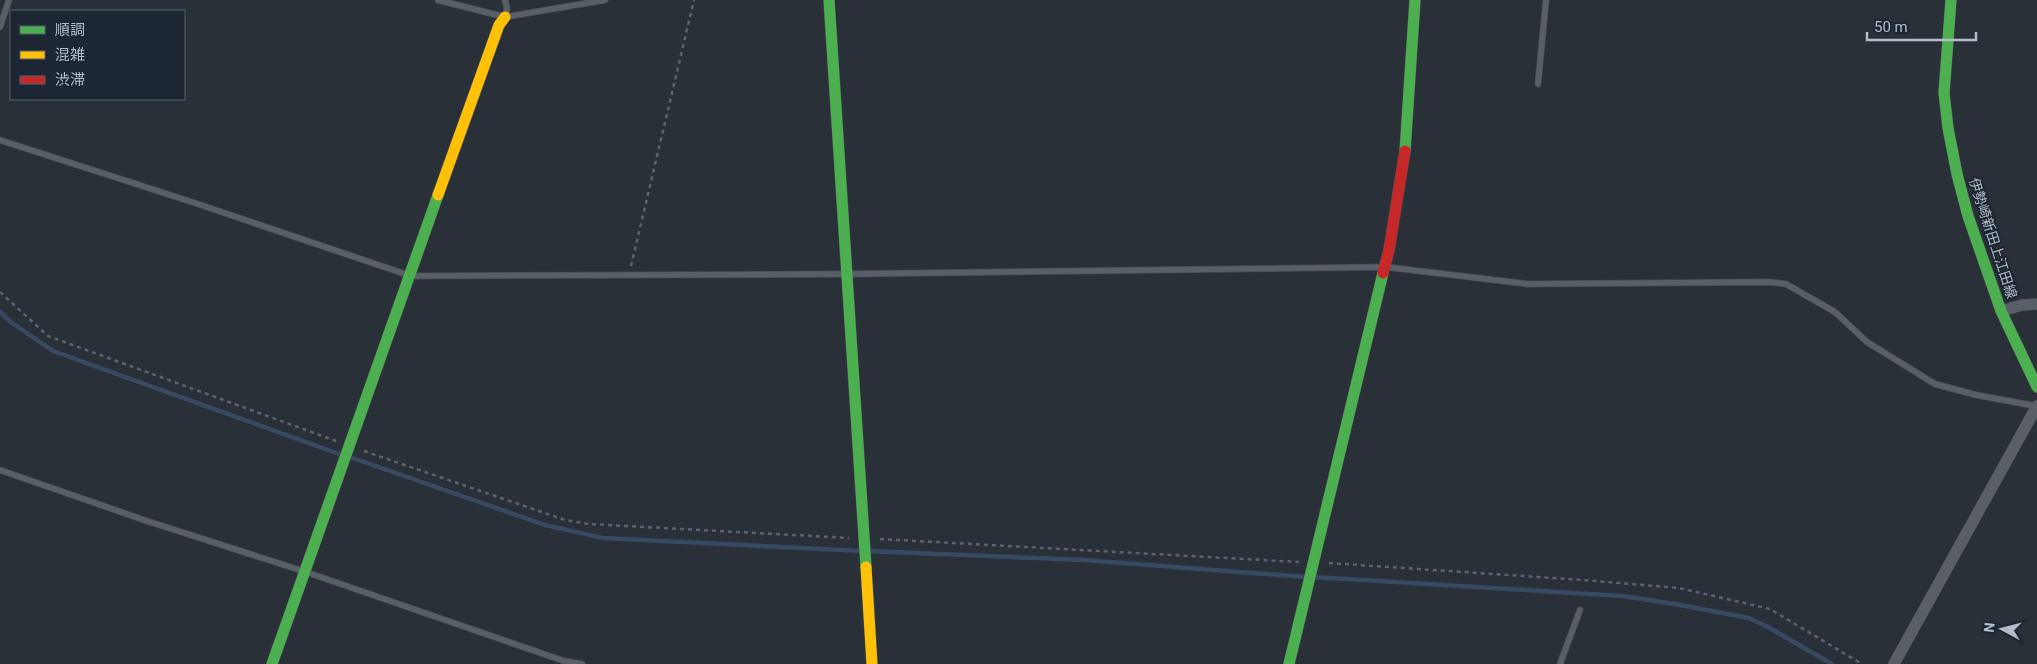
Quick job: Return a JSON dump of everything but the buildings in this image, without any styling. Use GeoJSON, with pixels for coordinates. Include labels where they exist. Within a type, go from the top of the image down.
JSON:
{"type":"FeatureCollection","features":[{"type":"Feature","properties":{"kind":"street"},"geometry":{"type":"LineString","coordinates":[[829,0],[872,664]]}},
{"type":"Feature","properties":{"kind":"street"},"geometry":{"type":"LineString","coordinates":[[1289,664],[1386,267],[1404,158],[1415,0]]}},
{"type":"Feature","properties":{"kind":"street","name":"伊勢崎新田上江田線"},"geometry":{"type":"LineString","coordinates":[[1951,0],[1944,93],[1948,128],[1968,216],[2001,311],[2037,387]]}},
{"type":"Feature","properties":{"kind":"street"},"geometry":{"type":"LineString","coordinates":[[272,664],[499,25],[505,16]]}},
{"type":"Feature","properties":{"kind":"street"},"geometry":{"type":"LineString","coordinates":[[2001,311],[2022,305],[2037,304]]}},
{"type":"Feature","properties":{"kind":"street"},"geometry":{"type":"LineString","coordinates":[[1894,664],[2037,406]]}},
{"type":"Feature","properties":{"kind":"lane"},"geometry":{"type":"LineString","coordinates":[[0,27],[10,0]]}},
{"type":"Feature","properties":{"kind":"lane"},"geometry":{"type":"LineString","coordinates":[[438,0],[505,16],[605,0]]}},
{"type":"Feature","properties":{"kind":"lane"},"geometry":{"type":"LineString","coordinates":[[505,0],[507,8],[505,16]]}},
{"type":"Feature","properties":{"kind":"lane"},"geometry":{"type":"LineString","coordinates":[[1538,84],[1546,0]]}},
{"type":"Feature","properties":{"kind":"lane"},"geometry":{"type":"LineString","coordinates":[[0,140],[411,276],[848,274],[1386,267],[1528,284],[1769,282],[1786,284],[1835,312],[1867,342],[1935,384],[1976,395],[2037,406]]}},
{"type":"Feature","properties":{"kind":"lane"},"geometry":{"type":"LineString","coordinates":[[0,470],[148,521],[306,572],[564,661],[582,664]]}},
{"type":"Feature","properties":{"kind":"lane"},"geometry":{"type":"LineString","coordinates":[[1560,664],[1580,610]]}},
{"type":"Feature","properties":{"kind":"path"},"geometry":{"type":"LineString","coordinates":[[632,275],[631,265],[694,0]]}},
{"type":"Feature","properties":{"kind":"path"},"geometry":{"type":"LineString","coordinates":[[0,292],[48,336],[350,446],[565,520],[589,524],[865,538],[1312,567],[1583,580],[1679,588],[1770,609],[1862,664]]}},
{"type":"Feature","properties":{"kind":"waterway"},"geometry":{"type":"LineString","coordinates":[[0,312],[12,323],[53,351],[342,455]]}},
{"type":"Feature","properties":{"kind":"waterway"},"geometry":{"type":"LineString","coordinates":[[350,457],[545,525],[603,538],[861,551]]}},
{"type":"Feature","properties":{"kind":"waterway"},"geometry":{"type":"LineString","coordinates":[[869,551],[1084,560],[1306,577]]}},
{"type":"Feature","properties":{"kind":"waterway"},"geometry":{"type":"LineString","coordinates":[[1313,577],[1623,596],[1675,604],[1749,618],[1832,664]]}},
{"type":"Feature","properties":{"kind":"traffic: fast"},"geometry":{"type":"LineString","coordinates":[[829,0],[866,567]]}},
{"type":"Feature","properties":{"kind":"traffic: fast"},"geometry":{"type":"LineString","coordinates":[[1405,151],[1415,0]]}},
{"type":"Feature","properties":{"kind":"traffic: fast"},"geometry":{"type":"LineString","coordinates":[[1951,0],[1944,93],[1948,128],[1957,174],[1968,216],[2001,311],[2037,387]]}},
{"type":"Feature","properties":{"kind":"traffic: fast"},"geometry":{"type":"LineString","coordinates":[[272,664],[438,195]]}},
{"type":"Feature","properties":{"kind":"traffic: fast"},"geometry":{"type":"LineString","coordinates":[[1289,664],[1383,273]]}},
{"type":"Feature","properties":{"kind":"traffic: slow"},"geometry":{"type":"LineString","coordinates":[[438,195],[499,25],[505,17]]}},
{"type":"Feature","properties":{"kind":"traffic: slow"},"geometry":{"type":"LineString","coordinates":[[866,567],[872,664]]}},
{"type":"Feature","properties":{"kind":"traffic: jam"},"geometry":{"type":"LineString","coordinates":[[1383,273],[1389,250],[1405,151]]}}]}
